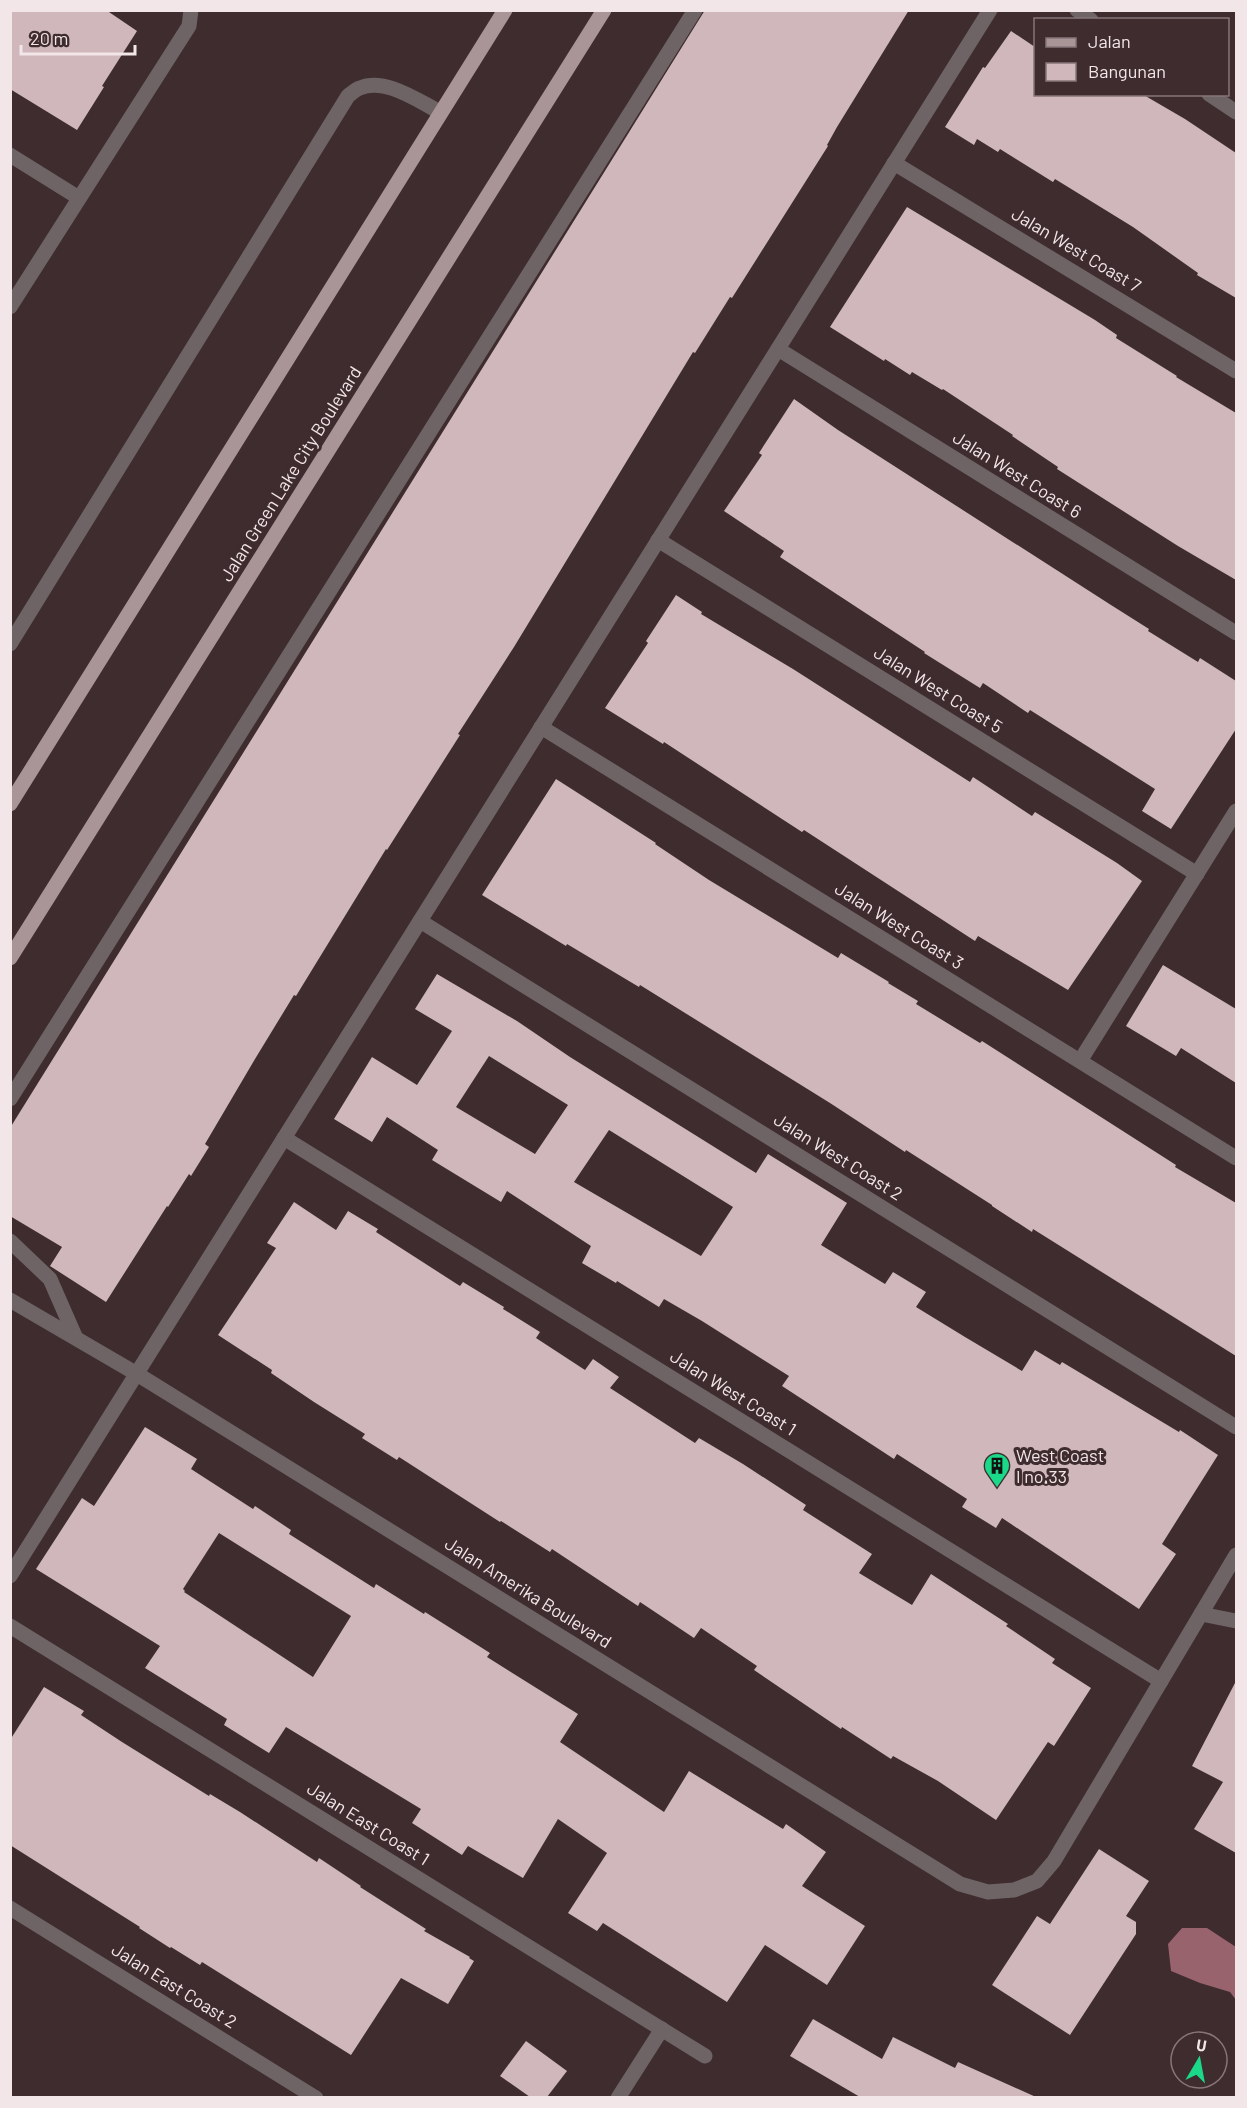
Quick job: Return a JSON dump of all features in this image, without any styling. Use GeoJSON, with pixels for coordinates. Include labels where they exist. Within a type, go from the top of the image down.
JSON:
{"type":"FeatureCollection","features":[{"type":"Feature","properties":{"kind":"main road"},"geometry":{"type":"LineString","coordinates":[[10,804],[505,10]]}},
{"type":"Feature","properties":{"kind":"main road","name":"Jalan Green Lake City Boulevard"},"geometry":{"type":"LineString","coordinates":[[10,958],[604,10]]}},
{"type":"Feature","properties":{"kind":"street"},"geometry":{"type":"LineString","coordinates":[[10,307],[189,26],[192,10]]}},
{"type":"Feature","properties":{"kind":"street"},"geometry":{"type":"LineString","coordinates":[[10,1099],[695,10]]}},
{"type":"Feature","properties":{"kind":"street"},"geometry":{"type":"LineString","coordinates":[[10,1576],[990,10]]}},
{"type":"Feature","properties":{"kind":"street"},"geometry":{"type":"LineString","coordinates":[[10,644],[348,96],[359,88],[372,85],[384,86],[440,112]]}},
{"type":"Feature","properties":{"kind":"street"},"geometry":{"type":"LineString","coordinates":[[1212,96],[1236,112]]}},
{"type":"Feature","properties":{"kind":"street"},"geometry":{"type":"LineString","coordinates":[[10,155],[78,198]]}},
{"type":"Feature","properties":{"kind":"street","name":"Jalan West Coast 7"},"geometry":{"type":"LineString","coordinates":[[894,163],[1236,371]]}},
{"type":"Feature","properties":{"kind":"street","name":"Jalan West Coast 6"},"geometry":{"type":"LineString","coordinates":[[778,349],[1236,633]]}},
{"type":"Feature","properties":{"kind":"street","name":"Jalan West Coast 5"},"geometry":{"type":"LineString","coordinates":[[658,540],[1197,874]]}},
{"type":"Feature","properties":{"kind":"street","name":"Jalan West Coast 3"},"geometry":{"type":"LineString","coordinates":[[541,727],[1236,1158]]}},
{"type":"Feature","properties":{"kind":"street"},"geometry":{"type":"LineString","coordinates":[[1080,1061],[1236,810]]}},
{"type":"Feature","properties":{"kind":"street","name":"Jalan West Coast 2"},"geometry":{"type":"LineString","coordinates":[[420,921],[1236,1426]]}},
{"type":"Feature","properties":{"kind":"street","name":"Jalan West Coast 1"},"geometry":{"type":"LineString","coordinates":[[284,1138],[1161,1681]]}},
{"type":"Feature","properties":{"kind":"street"},"geometry":{"type":"LineString","coordinates":[[10,1241],[50,1279],[75,1336]]}},
{"type":"Feature","properties":{"kind":"street","name":"Jalan Amerika Boulevard"},"geometry":{"type":"LineString","coordinates":[[10,1300],[137,1374],[960,1884],[988,1892],[1014,1890],[1037,1881],[1054,1861],[1236,1555]]}},
{"type":"Feature","properties":{"kind":"street"},"geometry":{"type":"LineString","coordinates":[[1202,1614],[1236,1621]]}},
{"type":"Feature","properties":{"kind":"street","name":"Jalan East Coast 1"},"geometry":{"type":"LineString","coordinates":[[10,1626],[705,2056]]}},
{"type":"Feature","properties":{"kind":"street","name":"Jalan East Coast 2"},"geometry":{"type":"LineString","coordinates":[[10,1908],[316,2097]]}},
{"type":"Feature","properties":{"kind":"street"},"geometry":{"type":"LineString","coordinates":[[618,2097],[662,2030]]}},
{"type":"Feature","properties":{"kind":"shaded area"},"geometry":{"type":"Polygon","coordinates":[[[1182,1928],[1207,1928],[1236,1947],[1236,2000],[1230,1992],[1171,1971],[1168,1944],[1182,1928]]]}},
{"type":"Feature","properties":{"kind":"building"},"geometry":{"type":"Polygon","coordinates":[[[10,10],[106,10],[137,31],[77,130],[10,89],[10,10]]]}},
{"type":"Feature","properties":{"kind":"building"},"geometry":{"type":"Polygon","coordinates":[[[705,10],[909,10],[837,127],[828,146],[732,298],[730,297],[695,353],[693,352],[514,647],[458,734],[460,735],[386,849],[296,996],[294,995],[205,1144],[209,1147],[191,1176],[189,1174],[167,1206],[106,1302],[50,1266],[62,1247],[10,1216],[10,1128],[705,10]]]}},
{"type":"Feature","properties":{"kind":"building"},"geometry":{"type":"Polygon","coordinates":[[[1011,31],[1034,46],[1034,96],[1145,96],[1236,153],[1236,298],[1197,275],[1198,273],[1133,227],[1055,179],[1053,182],[1000,149],[998,152],[977,139],[974,145],[945,127],[983,67],[985,68],[1011,31]]]}},
{"type":"Feature","properties":{"kind":"building"},"geometry":{"type":"Polygon","coordinates":[[[907,207],[1095,320],[1117,335],[1116,338],[1236,413],[1236,580],[1057,469],[1058,467],[1013,435],[943,389],[912,372],[910,375],[885,359],[884,361],[830,327],[907,207]]]}},
{"type":"Feature","properties":{"kind":"building"},"geometry":{"type":"Polygon","coordinates":[[[794,399],[838,430],[1149,629],[1148,631],[1198,662],[1200,658],[1236,681],[1236,729],[1171,829],[1142,811],[1155,789],[1030,710],[1028,713],[983,683],[980,688],[924,653],[780,557],[784,551],[724,511],[762,455],[759,453],[794,399]]]}},
{"type":"Feature","properties":{"kind":"building"},"geometry":{"type":"Polygon","coordinates":[[[676,595],[702,612],[701,614],[793,669],[970,782],[973,777],[1032,816],[1035,812],[1142,881],[1068,990],[978,936],[975,941],[804,830],[802,832],[664,742],[663,744],[605,708],[648,643],[646,641],[676,595]]]}},
{"type":"Feature","properties":{"kind":"building"},"geometry":{"type":"Polygon","coordinates":[[[556,779],[709,880],[838,958],[841,953],[889,982],[918,1001],[916,1004],[980,1043],[982,1041],[1176,1165],[1175,1167],[1236,1203],[1236,1356],[1033,1229],[1032,1232],[906,1150],[905,1152],[640,985],[639,987],[567,944],[566,946],[482,895],[556,779]]]}},
{"type":"Feature","properties":{"kind":"building"},"geometry":{"type":"Polygon","coordinates":[[[1163,965],[1236,1009],[1236,1083],[1181,1048],[1176,1056],[1126,1026],[1163,965]]]}},
{"type":"Feature","properties":{"kind":"building"},"geometry":{"type":"Polygon","coordinates":[[[437,974],[517,1021],[570,1057],[756,1173],[768,1154],[847,1203],[821,1245],[885,1284],[893,1272],[926,1292],[916,1307],[1022,1371],[1035,1350],[1060,1365],[1062,1362],[1179,1432],[1180,1430],[1218,1455],[1162,1544],[1176,1554],[1139,1609],[1002,1518],[996,1528],[962,1507],[967,1499],[897,1454],[894,1459],[782,1386],[789,1376],[702,1321],[664,1299],[659,1307],[582,1263],[591,1246],[507,1191],[501,1202],[432,1160],[438,1150],[387,1117],[372,1142],[334,1119],[372,1057],[417,1085],[452,1031],[415,1009],[437,974]],[[489,1056],[456,1107],[535,1154],[568,1105],[489,1056]],[[609,1130],[574,1182],[701,1256],[733,1207],[609,1130]]]}},
{"type":"Feature","properties":{"kind":"building"},"geometry":{"type":"Polygon","coordinates":[[[294,1202],[336,1230],[348,1211],[378,1229],[376,1232],[460,1286],[463,1282],[504,1307],[503,1309],[540,1332],[536,1338],[585,1370],[593,1359],[619,1377],[610,1388],[695,1443],[699,1438],[743,1464],[806,1505],[803,1510],[872,1554],[859,1573],[912,1605],[931,1574],[1008,1624],[1006,1626],[1055,1659],[1052,1663],[1091,1688],[1054,1746],[1048,1742],[996,1820],[938,1781],[893,1756],[891,1759],[842,1727],[841,1729],[754,1670],[757,1666],[701,1628],[694,1638],[640,1602],[638,1606],[552,1549],[550,1552],[500,1522],[399,1457],[397,1460],[362,1438],[365,1434],[314,1402],[271,1373],[272,1370],[218,1335],[276,1248],[267,1243],[294,1202]]]}},
{"type":"Feature","properties":{"kind":"building"},"geometry":{"type":"Polygon","coordinates":[[[145,1427],[197,1459],[191,1469],[253,1509],[255,1506],[291,1530],[289,1534],[374,1588],[376,1584],[424,1614],[425,1612],[490,1653],[487,1657],[578,1714],[560,1742],[664,1812],[689,1771],[783,1829],[786,1824],[826,1852],[802,1886],[865,1926],[827,1985],[765,1945],[727,2002],[603,1923],[597,1931],[568,1913],[607,1853],[558,1819],[523,1878],[468,1846],[462,1855],[412,1823],[421,1809],[286,1727],[269,1753],[224,1725],[227,1719],[145,1668],[160,1646],[36,1569],[82,1498],[94,1506],[145,1427]],[[219,1533],[183,1589],[184,1592],[313,1677],[351,1616],[219,1533]]]}},
{"type":"Feature","properties":{"kind":"building"},"geometry":{"type":"Polygon","coordinates":[[[1236,1681],[1236,1853],[1194,1829],[1223,1782],[1192,1766],[1236,1681]]]}},
{"type":"Feature","properties":{"kind":"building"},"geometry":{"type":"Polygon","coordinates":[[[44,1687],[84,1711],[81,1715],[122,1742],[209,1796],[210,1794],[240,1812],[317,1862],[319,1858],[426,1929],[424,1931],[470,1957],[474,1961],[448,2004],[401,1978],[351,2055],[202,1962],[200,1965],[170,1948],[10,1845],[10,1740],[44,1687]]]}},
{"type":"Feature","properties":{"kind":"building"},"geometry":{"type":"Polygon","coordinates":[[[1099,1849],[1149,1881],[1126,1916],[1136,1922],[1136,1934],[1070,2035],[992,1985],[1037,1916],[1050,1924],[1099,1849]]]}},
{"type":"Feature","properties":{"kind":"building"},"geometry":{"type":"Polygon","coordinates":[[[813,2019],[882,2059],[893,2037],[955,2068],[958,2062],[1036,2097],[860,2097],[790,2056],[813,2019]]]}},
{"type":"Feature","properties":{"kind":"building"},"geometry":{"type":"Polygon","coordinates":[[[526,2041],[567,2071],[547,2097],[530,2097],[500,2076],[526,2041]]]}},
{"type":"Feature","properties":{"kind":"place","name":"West Coast I no.33"},"geometry":{"type":"Point","coordinates":[997,1489]}}]}
